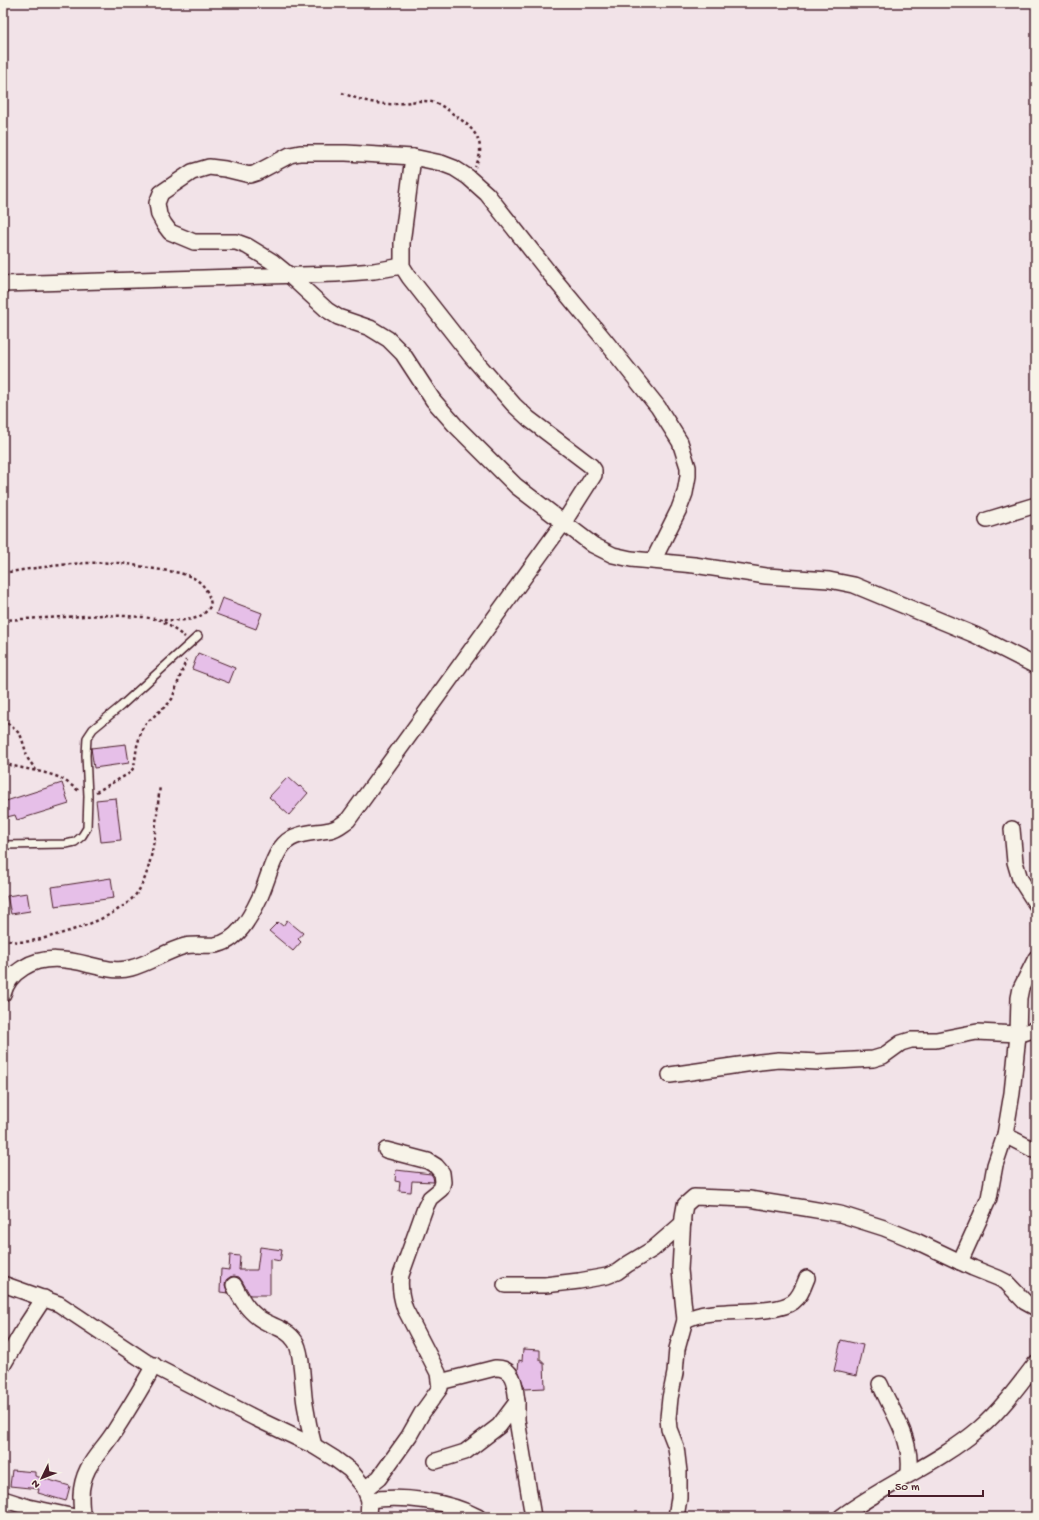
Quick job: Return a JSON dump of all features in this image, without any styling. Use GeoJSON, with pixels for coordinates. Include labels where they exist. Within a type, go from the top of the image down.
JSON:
{"type":"FeatureCollection","features":[{"type":"Feature","properties":{"kind":"street"},"geometry":{"type":"LineString","coordinates":[[653,561],[679,509],[685,493],[688,467],[680,442],[658,407],[613,350],[550,274],[487,194],[468,177],[454,168],[441,163],[413,156],[346,153],[300,153],[290,155],[250,175],[226,168],[209,167],[192,172],[162,194],[157,203],[159,215],[170,232],[194,242],[236,242],[247,246],[273,262],[327,310],[338,317],[370,328],[388,339],[403,354],[433,400],[455,425],[516,486],[593,545],[613,555],[631,559],[694,565],[766,576],[829,580],[854,585],[975,635],[1036,666]]}},
{"type":"Feature","properties":{"kind":"street"},"geometry":{"type":"LineString","coordinates":[[3,994],[10,980],[18,971],[29,964],[44,960],[62,959],[89,964],[105,969],[120,970],[144,963],[185,946],[216,945],[229,940],[242,929],[259,900],[278,853],[285,843],[305,834],[330,830],[338,827],[348,820],[564,522],[594,475],[594,470],[529,419],[509,399],[471,356],[402,266],[402,243],[413,156]]}},
{"type":"Feature","properties":{"kind":"street"},"geometry":{"type":"LineString","coordinates":[[3,284],[289,275],[374,271],[402,266]]}},
{"type":"Feature","properties":{"kind":"street"},"geometry":{"type":"LineString","coordinates":[[987,520],[1036,505]]}},
{"type":"Feature","properties":{"kind":"street"},"geometry":{"type":"LineString","coordinates":[[1012,829],[1015,862],[1020,879],[1036,904]]}},
{"type":"Feature","properties":{"kind":"street"},"geometry":{"type":"LineString","coordinates":[[960,1262],[989,1198],[995,1165],[1004,1135],[1012,1093],[1018,1034],[1019,998],[1021,988],[1036,958]]}},
{"type":"Feature","properties":{"kind":"street"},"geometry":{"type":"LineString","coordinates":[[670,1075],[766,1061],[818,1062],[873,1060],[883,1056],[901,1043],[911,1040],[936,1040],[977,1032],[1018,1034],[1036,1029]]}},
{"type":"Feature","properties":{"kind":"street"},"geometry":{"type":"LineString","coordinates":[[1004,1135],[1036,1151]]}},
{"type":"Feature","properties":{"kind":"street"},"geometry":{"type":"LineString","coordinates":[[367,1495],[409,1436],[422,1413],[440,1388],[438,1373],[405,1309],[399,1286],[401,1275],[425,1208],[430,1198],[441,1189],[443,1182],[442,1173],[436,1166],[428,1161],[386,1150]]}},
{"type":"Feature","properties":{"kind":"street"},"geometry":{"type":"LineString","coordinates":[[676,1517],[679,1498],[680,1472],[676,1447],[669,1429],[668,1418],[675,1373],[677,1348],[685,1320],[680,1270],[685,1206],[694,1197],[749,1199],[840,1214],[884,1228],[1006,1282],[1025,1302],[1036,1308]]}},
{"type":"Feature","properties":{"kind":"street"},"geometry":{"type":"LineString","coordinates":[[505,1286],[545,1285],[607,1276],[617,1272],[653,1250],[683,1223]]}},
{"type":"Feature","properties":{"kind":"street"},"geometry":{"type":"LineString","coordinates":[[685,1320],[699,1315],[774,1309],[786,1306],[794,1301],[800,1294],[807,1278]]}},
{"type":"Feature","properties":{"kind":"street"},"geometry":{"type":"LineString","coordinates":[[3,1284],[44,1298],[64,1308],[115,1343],[154,1365],[255,1418],[314,1446],[350,1470],[358,1478],[367,1495],[368,1517]]}},
{"type":"Feature","properties":{"kind":"street"},"geometry":{"type":"LineString","coordinates":[[234,1285],[244,1303],[257,1316],[292,1336],[298,1346],[305,1404],[314,1446]]}},
{"type":"Feature","properties":{"kind":"street"},"geometry":{"type":"LineString","coordinates":[[3,1365],[21,1333],[44,1298]]}},
{"type":"Feature","properties":{"kind":"street"},"geometry":{"type":"LineString","coordinates":[[842,1517],[862,1502],[946,1453],[980,1427],[1014,1392],[1036,1363]]}},
{"type":"Feature","properties":{"kind":"street"},"geometry":{"type":"LineString","coordinates":[[83,1517],[81,1510],[82,1486],[87,1468],[114,1433],[135,1400],[154,1365]]}},
{"type":"Feature","properties":{"kind":"street"},"geometry":{"type":"LineString","coordinates":[[440,1382],[495,1368],[506,1369],[510,1373],[515,1387],[518,1420],[533,1517]]}},
{"type":"Feature","properties":{"kind":"street"},"geometry":{"type":"LineString","coordinates":[[880,1384],[904,1433],[909,1451],[909,1474]]}},
{"type":"Feature","properties":{"kind":"street"},"geometry":{"type":"LineString","coordinates":[[436,1462],[465,1452],[499,1426],[517,1402]]}},
{"type":"Feature","properties":{"kind":"street"},"geometry":{"type":"LineString","coordinates":[[367,1495],[425,1501],[455,1507],[478,1517]]}},
{"type":"Feature","properties":{"kind":"street"},"geometry":{"type":"LineString","coordinates":[[3,1498],[28,1507],[75,1517]]}},
{"type":"Feature","properties":{"kind":"lane"},"geometry":{"type":"LineString","coordinates":[[3,845],[47,846],[66,844],[75,842],[82,836],[87,828],[87,738],[93,728],[198,636]]}},
{"type":"Feature","properties":{"kind":"path"},"geometry":{"type":"LineString","coordinates":[[342,93],[363,101],[378,104],[395,104],[417,101],[432,102],[465,121],[473,129],[479,140],[480,149],[477,162],[468,177]]}},
{"type":"Feature","properties":{"kind":"path"},"geometry":{"type":"LineString","coordinates":[[3,573],[77,564],[119,563],[133,565],[188,574],[199,582],[210,598],[212,605],[204,615],[188,620],[161,620],[104,615],[3,620]]}},
{"type":"Feature","properties":{"kind":"path"},"geometry":{"type":"LineString","coordinates":[[3,763],[59,778],[88,796],[130,773],[134,768],[137,746],[142,729],[172,699],[191,643],[161,620]]}},
{"type":"Feature","properties":{"kind":"path"},"geometry":{"type":"LineString","coordinates":[[3,719],[20,734],[28,759],[36,771]]}},
{"type":"Feature","properties":{"kind":"path"},"geometry":{"type":"LineString","coordinates":[[3,937],[10,941],[38,940],[72,930],[102,918],[126,904],[138,891],[146,875],[153,841],[160,786]]}},
{"type":"Feature","properties":{"kind":"building"},"geometry":{"type":"Polygon","coordinates":[[[222,598],[262,613],[256,629],[216,614],[222,598]]]}},
{"type":"Feature","properties":{"kind":"building"},"geometry":{"type":"Polygon","coordinates":[[[198,653],[235,668],[229,683],[192,669],[198,653]]]}},
{"type":"Feature","properties":{"kind":"building"},"geometry":{"type":"Polygon","coordinates":[[[126,744],[129,763],[94,768],[91,748],[126,744]]]}},
{"type":"Feature","properties":{"kind":"building"},"geometry":{"type":"Polygon","coordinates":[[[288,777],[308,793],[289,815],[269,797],[288,777]]]}},
{"type":"Feature","properties":{"kind":"building"},"geometry":{"type":"Polygon","coordinates":[[[62,783],[69,804],[17,820],[15,815],[3,818],[3,802],[62,783]]]}},
{"type":"Feature","properties":{"kind":"building"},"geometry":{"type":"Polygon","coordinates":[[[116,798],[121,840],[101,842],[96,800],[116,798]]]}},
{"type":"Feature","properties":{"kind":"building"},"geometry":{"type":"Polygon","coordinates":[[[111,878],[114,898],[55,906],[52,887],[111,878]]]}},
{"type":"Feature","properties":{"kind":"building"},"geometry":{"type":"Polygon","coordinates":[[[27,893],[30,911],[11,914],[7,896],[27,893]]]}},
{"type":"Feature","properties":{"kind":"building"},"geometry":{"type":"Polygon","coordinates":[[[287,920],[303,933],[298,939],[301,942],[293,951],[269,931],[278,922],[283,926],[287,920]]]}},
{"type":"Feature","properties":{"kind":"building"},"geometry":{"type":"Polygon","coordinates":[[[396,1170],[431,1174],[434,1182],[412,1181],[411,1192],[399,1191],[400,1182],[395,1181],[396,1170]]]}},
{"type":"Feature","properties":{"kind":"building"},"geometry":{"type":"Polygon","coordinates":[[[260,1247],[282,1250],[280,1261],[270,1259],[270,1295],[250,1295],[239,1277],[234,1276],[226,1280],[225,1285],[228,1293],[220,1292],[221,1269],[229,1270],[230,1255],[240,1256],[239,1270],[257,1270],[260,1247]]]}},
{"type":"Feature","properties":{"kind":"building"},"geometry":{"type":"Polygon","coordinates":[[[841,1340],[863,1345],[856,1376],[834,1371],[841,1340]]]}},
{"type":"Feature","properties":{"kind":"building"},"geometry":{"type":"Polygon","coordinates":[[[523,1349],[540,1350],[540,1360],[544,1363],[545,1388],[525,1389],[518,1370],[519,1360],[522,1361],[523,1349]]]}},
{"type":"Feature","properties":{"kind":"building"},"geometry":{"type":"Polygon","coordinates":[[[12,1470],[35,1472],[35,1476],[70,1486],[66,1501],[38,1493],[39,1489],[10,1486],[12,1470]]]}}]}
